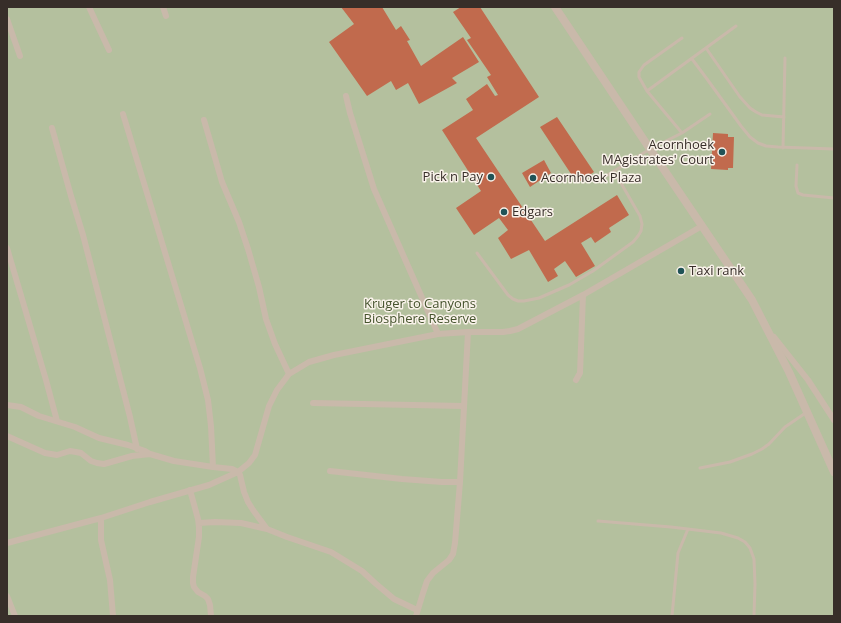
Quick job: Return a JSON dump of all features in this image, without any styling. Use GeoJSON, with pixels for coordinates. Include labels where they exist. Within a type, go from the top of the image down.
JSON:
{"type":"FeatureCollection","features":[{"type":"Feature","properties":{"kind":"street"},"geometry":{"type":"LineString","coordinates":[[89,7],[109,50]]}},
{"type":"Feature","properties":{"kind":"street"},"geometry":{"type":"LineString","coordinates":[[163,7],[166,16]]}},
{"type":"Feature","properties":{"kind":"street"},"geometry":{"type":"LineString","coordinates":[[555,7],[752,300],[789,372],[834,472]]}},
{"type":"Feature","properties":{"kind":"street"},"geometry":{"type":"LineString","coordinates":[[7,19],[20,56]]}},
{"type":"Feature","properties":{"kind":"street"},"geometry":{"type":"LineString","coordinates":[[346,96],[374,189],[438,334]]}},
{"type":"Feature","properties":{"kind":"street"},"geometry":{"type":"LineString","coordinates":[[122,114],[200,368],[208,400],[213,467]]}},
{"type":"Feature","properties":{"kind":"street"},"geometry":{"type":"LineString","coordinates":[[204,120],[222,182],[239,222],[248,249],[266,319],[275,344],[289,374]]}},
{"type":"Feature","properties":{"kind":"street"},"geometry":{"type":"LineString","coordinates":[[52,128],[83,235],[138,449]]}},
{"type":"Feature","properties":{"kind":"street"},"geometry":{"type":"LineString","coordinates":[[7,543],[100,518],[209,485],[238,472],[250,463],[254,455],[269,406],[277,390],[289,374],[309,362],[334,355],[438,334],[503,332],[518,329],[583,294],[702,226]]}},
{"type":"Feature","properties":{"kind":"street"},"geometry":{"type":"LineString","coordinates":[[7,248],[57,421]]}},
{"type":"Feature","properties":{"kind":"street"},"geometry":{"type":"LineString","coordinates":[[576,380],[580,373],[583,294]]}},
{"type":"Feature","properties":{"kind":"street"},"geometry":{"type":"LineString","coordinates":[[767,328],[808,380],[834,420]]}},
{"type":"Feature","properties":{"kind":"street"},"geometry":{"type":"LineString","coordinates":[[199,523],[241,523],[267,529],[331,552],[362,571],[394,598],[417,613],[427,581],[449,560],[453,554],[455,543],[460,482],[468,332]]}},
{"type":"Feature","properties":{"kind":"street"},"geometry":{"type":"LineString","coordinates":[[313,403],[464,406]]}},
{"type":"Feature","properties":{"kind":"street"},"geometry":{"type":"LineString","coordinates":[[7,405],[21,407],[39,416],[75,427],[99,438],[174,461],[228,468],[238,472],[248,502],[267,529]]}},
{"type":"Feature","properties":{"kind":"street"},"geometry":{"type":"LineString","coordinates":[[7,436],[45,453],[57,455],[76,452],[81,453],[91,461],[104,464],[132,456],[150,454]]}},
{"type":"Feature","properties":{"kind":"street"},"geometry":{"type":"LineString","coordinates":[[330,471],[429,481],[460,482]]}},
{"type":"Feature","properties":{"kind":"street"},"geometry":{"type":"LineString","coordinates":[[190,490],[199,523],[199,537],[194,564],[193,583],[198,592],[208,600],[211,616]]}},
{"type":"Feature","properties":{"kind":"street"},"geometry":{"type":"LineString","coordinates":[[100,518],[101,540],[112,593],[113,616]]}},
{"type":"Feature","properties":{"kind":"street"},"geometry":{"type":"LineString","coordinates":[[7,596],[15,616]]}},
{"type":"Feature","properties":{"kind":"lane"},"geometry":{"type":"LineString","coordinates":[[647,91],[736,26]]}},
{"type":"Feature","properties":{"kind":"lane"},"geometry":{"type":"LineString","coordinates":[[682,38],[644,65],[638,72],[647,91],[682,133]]}},
{"type":"Feature","properties":{"kind":"lane"},"geometry":{"type":"LineString","coordinates":[[706,48],[750,108],[762,115],[784,117]]}},
{"type":"Feature","properties":{"kind":"lane"},"geometry":{"type":"LineString","coordinates":[[783,148],[785,58]]}},
{"type":"Feature","properties":{"kind":"lane"},"geometry":{"type":"LineString","coordinates":[[692,59],[750,137],[758,143],[766,146],[783,148],[834,149]]}},
{"type":"Feature","properties":{"kind":"lane"},"geometry":{"type":"LineString","coordinates":[[606,176],[650,149],[682,133],[710,114]]}},
{"type":"Feature","properties":{"kind":"lane"},"geometry":{"type":"LineString","coordinates":[[797,165],[796,186],[798,193],[803,195],[834,198]]}},
{"type":"Feature","properties":{"kind":"lane"},"geometry":{"type":"LineString","coordinates":[[477,253],[508,295],[518,301],[539,298],[569,285],[593,271],[633,242],[641,231],[642,224],[640,216],[614,171]]}},
{"type":"Feature","properties":{"kind":"lane"},"geometry":{"type":"LineString","coordinates":[[700,468],[730,462],[762,450],[785,427],[807,412]]}},
{"type":"Feature","properties":{"kind":"lane"},"geometry":{"type":"LineString","coordinates":[[598,521],[721,533],[733,536],[745,542],[750,548],[754,559],[754,616]]}},
{"type":"Feature","properties":{"kind":"lane"},"geometry":{"type":"LineString","coordinates":[[672,616],[678,553],[688,529]]}},
{"type":"Feature","properties":{"kind":"green space","name":"Kruger to Canyons Biosphere Reserve"},"geometry":{"type":"Polygon","coordinates":[[[7,7],[834,7],[834,616],[7,616],[7,7]]]}},
{"type":"Feature","properties":{"kind":"building"},"geometry":{"type":"Polygon","coordinates":[[[341,7],[382,7],[396,30],[401,26],[410,40],[407,41],[421,66],[463,37],[479,62],[452,78],[457,83],[419,104],[408,83],[396,90],[391,81],[367,96],[329,42],[354,24],[341,7]]]}},
{"type":"Feature","properties":{"kind":"building"},"geometry":{"type":"Polygon","coordinates":[[[461,7],[480,7],[539,97],[476,138],[545,241],[617,195],[629,215],[609,228],[611,232],[595,243],[591,237],[581,243],[595,266],[576,277],[565,261],[554,269],[558,276],[548,282],[529,250],[511,259],[498,238],[508,230],[499,218],[474,235],[456,208],[481,191],[442,130],[473,110],[466,99],[487,84],[495,96],[498,95],[487,77],[491,75],[467,40],[471,38],[453,12],[461,7]]]}},
{"type":"Feature","properties":{"kind":"building"},"geometry":{"type":"Polygon","coordinates":[[[557,117],[594,172],[577,183],[540,127],[557,117]]]}},
{"type":"Feature","properties":{"kind":"building","name":"Acornhoek MAgistrates' Court"},"geometry":{"type":"Polygon","coordinates":[[[713,133],[728,134],[728,137],[734,137],[733,168],[728,168],[728,170],[711,169],[713,133]]]}},
{"type":"Feature","properties":{"kind":"building"},"geometry":{"type":"Polygon","coordinates":[[[544,160],[551,173],[530,187],[522,173],[544,160]]]}},
{"type":"Feature","properties":{"kind":"place","name":"Acornhoek MAgistrates' Court"},"geometry":{"type":"Point","coordinates":[722,152]}},
{"type":"Feature","properties":{"kind":"place","name":"Pick n Pay"},"geometry":{"type":"Point","coordinates":[491,177]}},
{"type":"Feature","properties":{"kind":"place","name":"Acornhoek Plaza"},"geometry":{"type":"Point","coordinates":[533,178]}},
{"type":"Feature","properties":{"kind":"place","name":"Edgars"},"geometry":{"type":"Point","coordinates":[504,212]}},
{"type":"Feature","properties":{"kind":"place","name":"Taxi rank"},"geometry":{"type":"Point","coordinates":[681,271]}}]}
